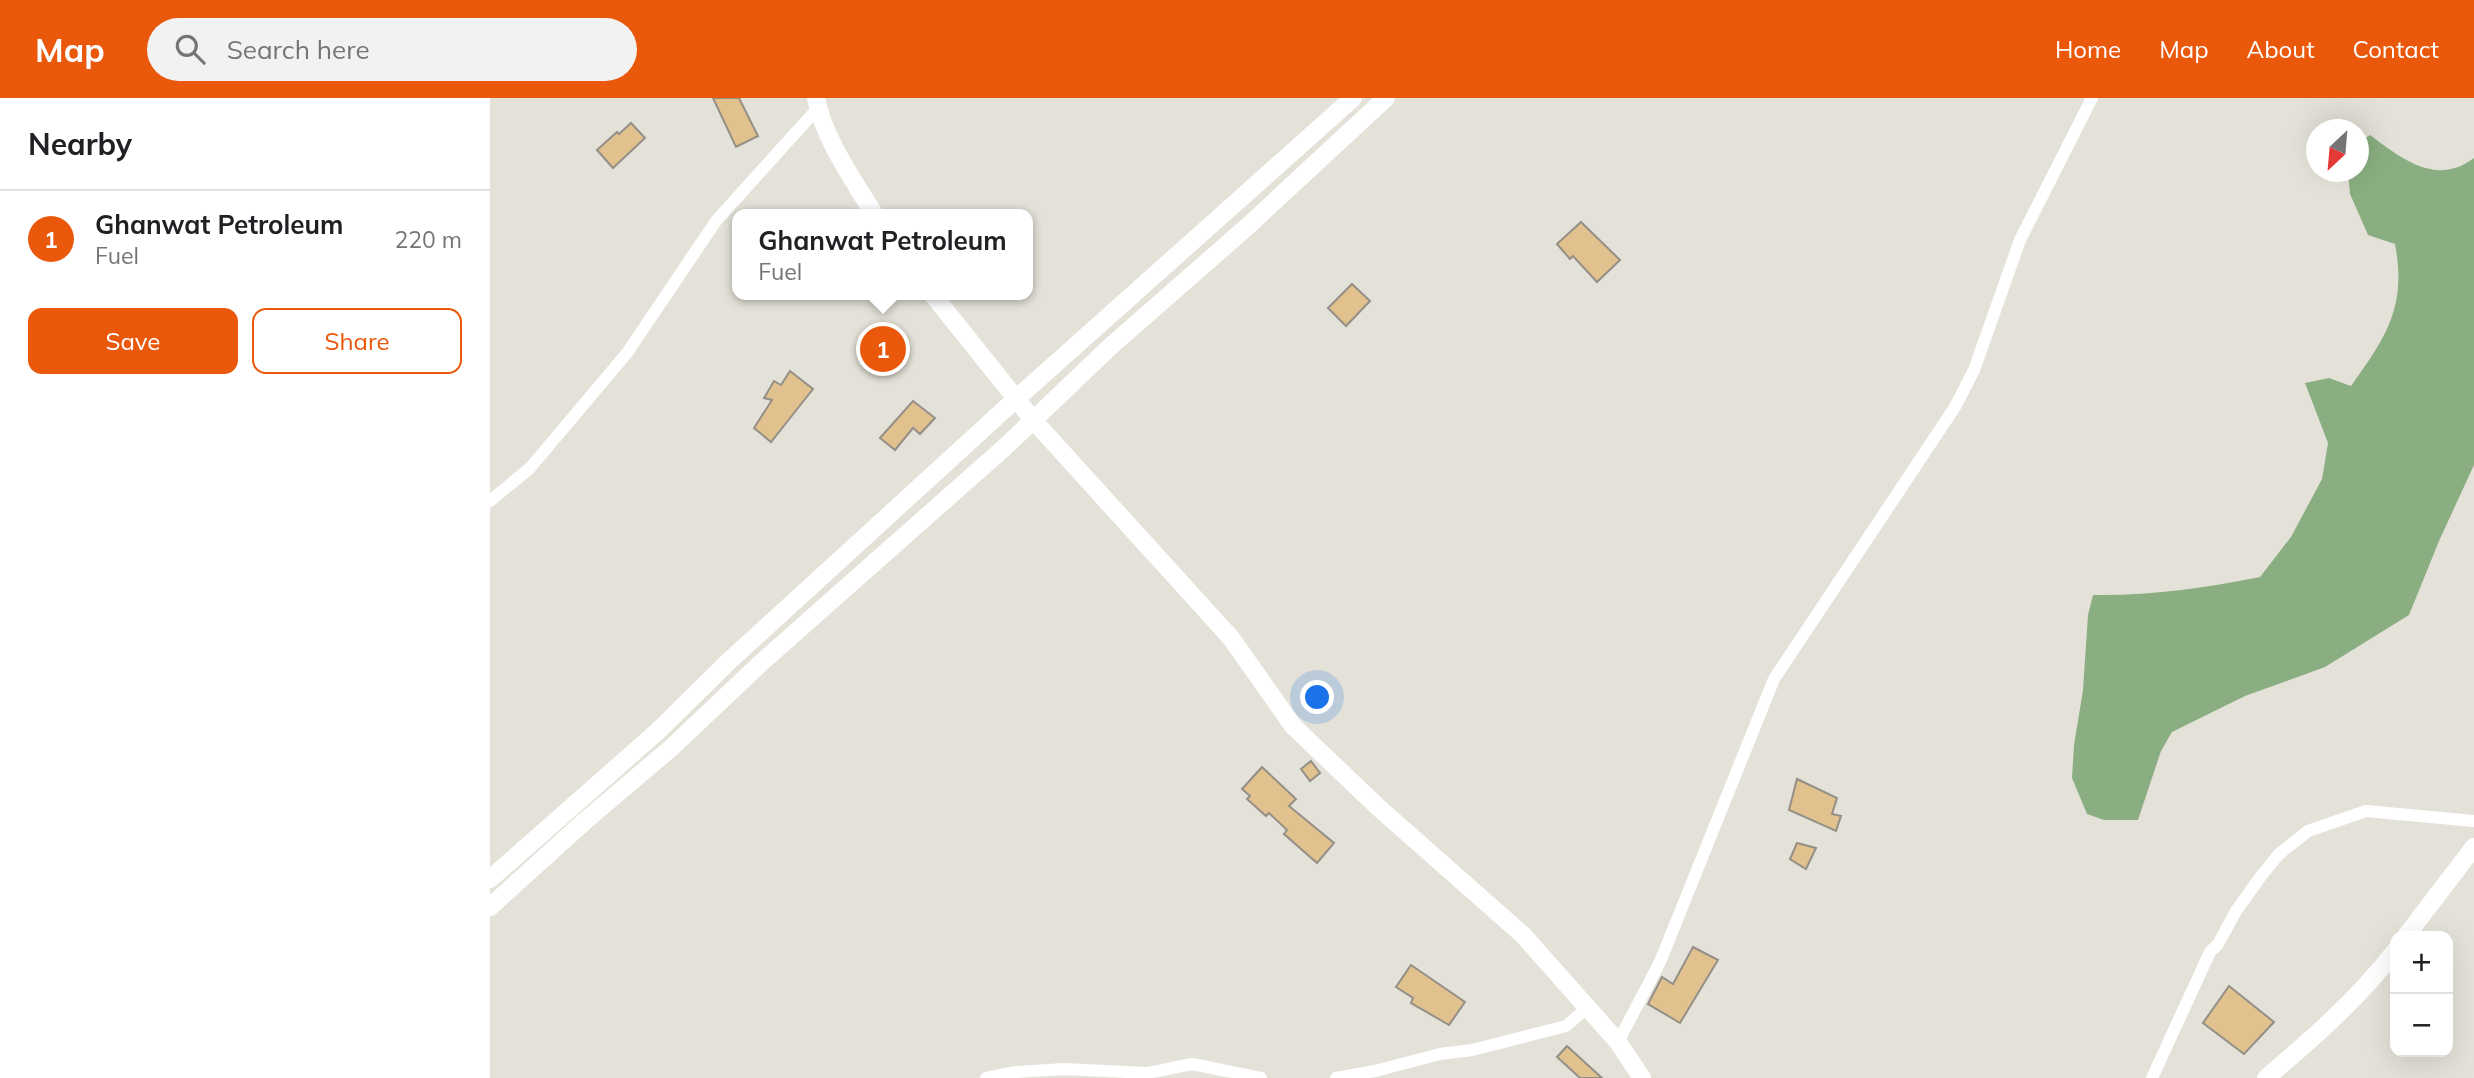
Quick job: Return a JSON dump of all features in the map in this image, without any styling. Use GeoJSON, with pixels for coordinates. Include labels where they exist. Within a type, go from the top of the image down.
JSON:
{"type":"FeatureCollection","features":[{"type":"Feature","properties":{"kind":"street"},"geometry":{"type":"LineString","coordinates":[[490,879],[658,731],[728,662],[1017,398],[1353,98]]}},
{"type":"Feature","properties":{"kind":"street"},"geometry":{"type":"LineString","coordinates":[[490,907],[1034,421],[1111,346],[1248,226],[1386,98]]}},
{"type":"Feature","properties":{"kind":"street"},"geometry":{"type":"LineString","coordinates":[[1618,1042],[1660,962],[1774,679],[1955,407],[1973,370],[2020,240],[2092,98]]}},
{"type":"Feature","properties":{"kind":"street"},"geometry":{"type":"LineString","coordinates":[[490,501],[530,468],[618,363],[716,221],[817,103],[836,147],[871,209]]}},
{"type":"Feature","properties":{"kind":"street"},"geometry":{"type":"LineString","coordinates":[[937,300],[1034,421],[1231,638],[1293,726],[1379,808],[1523,934],[1618,1042],[1642,1078]]}},
{"type":"Feature","properties":{"kind":"street"},"geometry":{"type":"LineString","coordinates":[[2152,1078],[2210,952],[2218,944],[2236,911],[2279,854],[2308,831],[2366,811],[2474,821]]}},
{"type":"Feature","properties":{"kind":"street"},"geometry":{"type":"LineString","coordinates":[[2410,931],[2474,847]]}},
{"type":"Feature","properties":{"kind":"street"},"geometry":{"type":"LineString","coordinates":[[2266,1078],[2322,1030],[2379,973],[2390,958]]}},
{"type":"Feature","properties":{"kind":"street"},"geometry":{"type":"LineString","coordinates":[[1336,1078],[1440,1054],[1472,1050],[1566,1026],[1587,1008]]}},
{"type":"Feature","properties":{"kind":"street"},"geometry":{"type":"LineString","coordinates":[[986,1078],[1016,1072],[1064,1069],[1148,1073],[1192,1064],[1261,1078]]}},
{"type":"Feature","properties":{"kind":"shaded area"},"geometry":{"type":"Polygon","coordinates":[[[2369,136],[2407,160],[2433,170],[2460,166],[2474,158],[2474,465],[2409,615],[2325,667],[2245,696],[2172,732],[2161,751],[2138,820],[2104,820],[2087,814],[2072,778],[2074,745],[2083,690],[2088,615],[2093,595],[2177,590],[2260,577],[2291,537],[2322,479],[2328,443],[2305,383],[2329,378],[2351,386],[2391,320],[2398,286],[2395,244],[2368,235],[2350,194],[2349,182],[2369,182],[2369,136]]]}},
{"type":"Feature","properties":{"kind":"building"},"geometry":{"type":"Polygon","coordinates":[[[713,98],[739,98],[758,136],[736,147],[713,98]]]}},
{"type":"Feature","properties":{"kind":"building"},"geometry":{"type":"Polygon","coordinates":[[[631,123],[645,138],[613,168],[597,150],[631,123]]]}},
{"type":"Feature","properties":{"kind":"building"},"geometry":{"type":"Polygon","coordinates":[[[1581,222],[1620,260],[1597,282],[1573,256],[1570,259],[1557,244],[1581,222]]]}},
{"type":"Feature","properties":{"kind":"building"},"geometry":{"type":"Polygon","coordinates":[[[1352,284],[1370,301],[1346,326],[1328,308],[1352,284]]]}},
{"type":"Feature","properties":{"kind":"building"},"geometry":{"type":"Polygon","coordinates":[[[790,371],[813,389],[771,442],[754,428],[772,400],[764,398],[774,381],[781,385],[790,371]]]}},
{"type":"Feature","properties":{"kind":"building"},"geometry":{"type":"Polygon","coordinates":[[[913,401],[935,418],[920,434],[913,428],[895,450],[880,438],[913,401]]]}},
{"type":"Feature","properties":{"kind":"building"},"geometry":{"type":"Polygon","coordinates":[[[1311,761],[1320,773],[1310,781],[1301,769],[1311,761]]]}},
{"type":"Feature","properties":{"kind":"building"},"geometry":{"type":"Polygon","coordinates":[[[1262,767],[1296,799],[1289,806],[1334,843],[1317,863],[1284,834],[1287,830],[1269,813],[1266,816],[1247,799],[1250,796],[1242,789],[1262,767]]]}},
{"type":"Feature","properties":{"kind":"building"},"geometry":{"type":"Polygon","coordinates":[[[1797,779],[1837,798],[1832,814],[1841,816],[1836,831],[1789,810],[1797,779]]]}},
{"type":"Feature","properties":{"kind":"building"},"geometry":{"type":"Polygon","coordinates":[[[1797,843],[1816,848],[1806,869],[1790,859],[1797,843]]]}},
{"type":"Feature","properties":{"kind":"building"},"geometry":{"type":"Polygon","coordinates":[[[1693,947],[1718,960],[1680,1023],[1648,1004],[1662,977],[1673,984],[1693,947]]]}},
{"type":"Feature","properties":{"kind":"building"},"geometry":{"type":"Polygon","coordinates":[[[1411,965],[1465,1002],[1449,1025],[1411,1003],[1413,998],[1396,987],[1411,965]]]}},
{"type":"Feature","properties":{"kind":"building"},"geometry":{"type":"Polygon","coordinates":[[[2229,986],[2274,1022],[2244,1054],[2203,1023],[2229,986]]]}},
{"type":"Feature","properties":{"kind":"building"},"geometry":{"type":"Polygon","coordinates":[[[1567,1046],[1602,1078],[1580,1078],[1557,1057],[1567,1046]]]}},
{"type":"Feature","properties":{"kind":"place","name":"Ghanwat Petroleum"},"geometry":{"type":"Point","coordinates":[883,349]}}]}
